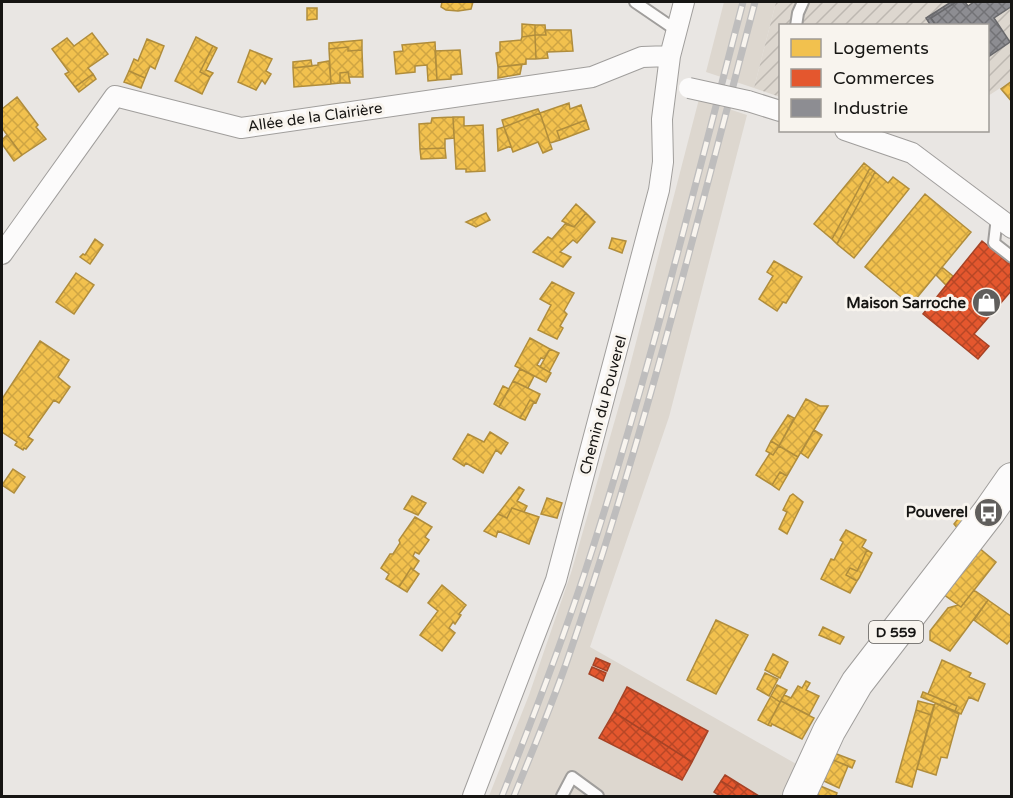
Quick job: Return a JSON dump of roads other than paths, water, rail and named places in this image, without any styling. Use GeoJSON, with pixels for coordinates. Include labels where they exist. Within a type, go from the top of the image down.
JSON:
{"type":"FeatureCollection","features":[{"type":"Feature","properties":{"kind":"main road","name":"D 559"},"geometry":{"type":"LineString","coordinates":[[799,796],[829,731],[857,683],[982,521],[1011,479]]}},
{"type":"Feature","properties":{"kind":"street","name":"Chemin du Pouverel"},"geometry":{"type":"LineString","coordinates":[[473,796],[556,580],[580,491],[659,190],[663,162],[662,119],[670,56],[684,2]]}},
{"type":"Feature","properties":{"kind":"street","name":"Allée de la Clairière"},"geometry":{"type":"LineString","coordinates":[[2,254],[115,96],[241,128],[592,77],[642,57],[670,56]]}},
{"type":"Feature","properties":{"kind":"street"},"geometry":{"type":"LineString","coordinates":[[668,82],[779,111]]}},
{"type":"Feature","properties":{"kind":"street"},"geometry":{"type":"LineString","coordinates":[[851,132],[912,153],[1004,222]]}},
{"type":"Feature","properties":{"kind":"lane"},"geometry":{"type":"LineString","coordinates":[[635,2],[676,30]]}},
{"type":"Feature","properties":{"kind":"lane"},"geometry":{"type":"LineString","coordinates":[[796,24],[803,2]]}},
{"type":"Feature","properties":{"kind":"lane"},"geometry":{"type":"LineString","coordinates":[[1004,222],[994,243],[1011,257]]}},
{"type":"Feature","properties":{"kind":"lane"},"geometry":{"type":"LineString","coordinates":[[562,796],[572,777],[598,796]]}},
{"type":"Feature","properties":{"kind":"railway"},"geometry":{"type":"LineString","coordinates":[[502,796],[565,631],[607,504],[668,289],[743,2]]}},
{"type":"Feature","properties":{"kind":"railway"},"geometry":{"type":"LineString","coordinates":[[514,796],[567,661],[620,498],[690,251],[755,2]]}},
{"type":"Feature","properties":{"kind":"place","name":"Maison Sarroche"},"geometry":{"type":"Point","coordinates":[987,303]}},
{"type":"Feature","properties":{"kind":"place","name":"Pouverel"},"geometry":{"type":"Point","coordinates":[989,512]}}]}
